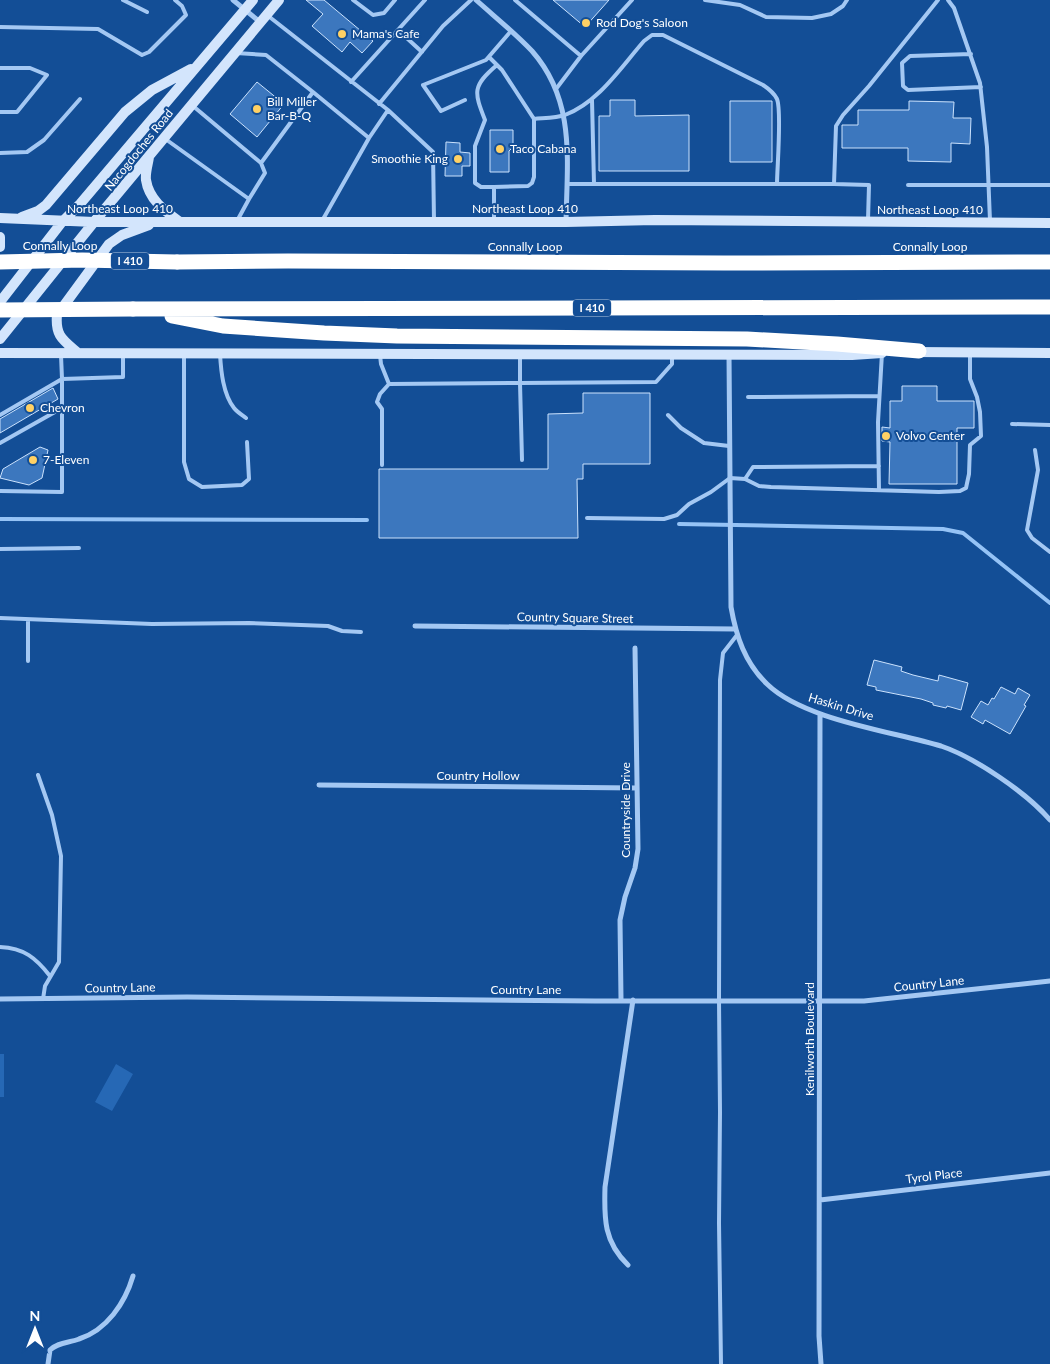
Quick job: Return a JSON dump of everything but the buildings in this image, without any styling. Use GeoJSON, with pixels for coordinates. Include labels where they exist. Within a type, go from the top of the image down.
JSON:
{"type":"FeatureCollection","features":[{"type":"Feature","properties":{"kind":"highway"},"geometry":{"type":"LineString","coordinates":[[0,253],[82,260]]}},
{"type":"Feature","properties":{"kind":"highway","name":"Connally Loop"},"geometry":{"type":"LineString","coordinates":[[0,262],[82,260],[178,262],[288,260],[714,263],[1050,262]]}},
{"type":"Feature","properties":{"kind":"highway","name":"I 410"},"geometry":{"type":"LineString","coordinates":[[0,310],[1050,307]]}},
{"type":"Feature","properties":{"kind":"highway"},"geometry":{"type":"LineString","coordinates":[[133,309],[223,326],[324,333],[397,336],[747,339],[919,351]]}},
{"type":"Feature","properties":{"kind":"main road","name":"Nacogdoches Road"},"geometry":{"type":"LineString","coordinates":[[0,302],[62,222],[80,204],[253,0]]}},
{"type":"Feature","properties":{"kind":"main road","name":"Nacogdoches Road"},"geometry":{"type":"LineString","coordinates":[[0,339],[94,222],[236,54],[279,0]]}},
{"type":"Feature","properties":{"kind":"main road"},"geometry":{"type":"LineString","coordinates":[[16,219],[38,211],[46,205],[125,112],[152,90],[197,66]]}},
{"type":"Feature","properties":{"kind":"main road"},"geometry":{"type":"LineString","coordinates":[[149,157],[145,179],[149,191],[156,202],[180,222]]}},
{"type":"Feature","properties":{"kind":"main road","name":"Northeast Loop 410"},"geometry":{"type":"LineString","coordinates":[[0,218],[62,222],[566,222],[665,220],[1050,223]]}},
{"type":"Feature","properties":{"kind":"main road"},"geometry":{"type":"LineString","coordinates":[[78,353],[63,340],[56,328],[57,315],[109,244],[122,235],[157,222]]}},
{"type":"Feature","properties":{"kind":"main road"},"geometry":{"type":"LineString","coordinates":[[0,237],[0,247]]}},
{"type":"Feature","properties":{"kind":"main road"},"geometry":{"type":"LineString","coordinates":[[0,353],[852,355],[919,351],[1050,353]]}},
{"type":"Feature","properties":{"kind":"street"},"geometry":{"type":"LineString","coordinates":[[233,0],[245,10],[263,19]]}},
{"type":"Feature","properties":{"kind":"street"},"geometry":{"type":"LineString","coordinates":[[476,0],[532,51],[542,63],[556,89],[567,130],[566,222]]}},
{"type":"Feature","properties":{"kind":"street","name":"Haskin Drive"},"geometry":{"type":"LineString","coordinates":[[729,354],[729,545],[731,606],[736,632],[746,657],[766,684],[790,700],[820,714],[943,747],[978,764],[1002,779],[1026,796],[1050,820]]}},
{"type":"Feature","properties":{"kind":"street","name":"Country Square Street"},"geometry":{"type":"LineString","coordinates":[[415,626],[736,632]]}},
{"type":"Feature","properties":{"kind":"street","name":"Countryside Drive"},"geometry":{"type":"LineString","coordinates":[[621,999],[620,920],[637,859],[635,648]]}},
{"type":"Feature","properties":{"kind":"street","name":"Kenilworth Boulevard"},"geometry":{"type":"LineString","coordinates":[[820,714],[820,1364]]}},
{"type":"Feature","properties":{"kind":"street","name":"Country Hollow"},"geometry":{"type":"LineString","coordinates":[[319,785],[637,788]]}},
{"type":"Feature","properties":{"kind":"street","name":"Country Lane"},"geometry":{"type":"LineString","coordinates":[[0,999],[187,997],[864,1001],[1050,981]]}},
{"type":"Feature","properties":{"kind":"street"},"geometry":{"type":"LineString","coordinates":[[628,1265],[618,1255],[607,1231],[604,1196],[633,1000]]}},
{"type":"Feature","properties":{"kind":"street","name":"Tyrol Place"},"geometry":{"type":"LineString","coordinates":[[820,1200],[1050,1173]]}},
{"type":"Feature","properties":{"kind":"street"},"geometry":{"type":"LineString","coordinates":[[48,1364],[50,1350],[55,1345],[91,1336],[99,1330],[119,1308],[128,1292],[133,1276]]}},
{"type":"Feature","properties":{"kind":"lane"},"geometry":{"type":"LineString","coordinates":[[123,0],[147,12]]}},
{"type":"Feature","properties":{"kind":"lane"},"geometry":{"type":"LineString","coordinates":[[0,27],[98,29],[142,55],[148,52],[186,15],[182,6],[175,0]]}},
{"type":"Feature","properties":{"kind":"lane"},"geometry":{"type":"LineString","coordinates":[[353,0],[373,15],[384,12],[395,0]]}},
{"type":"Feature","properties":{"kind":"lane"},"geometry":{"type":"LineString","coordinates":[[351,82],[424,0]]}},
{"type":"Feature","properties":{"kind":"lane"},"geometry":{"type":"LineString","coordinates":[[379,104],[444,26],[470,0]]}},
{"type":"Feature","properties":{"kind":"lane"},"geometry":{"type":"LineString","coordinates":[[516,0],[581,56]]}},
{"type":"Feature","properties":{"kind":"lane"},"geometry":{"type":"LineString","coordinates":[[556,89],[581,56],[632,0]]}},
{"type":"Feature","properties":{"kind":"lane"},"geometry":{"type":"LineString","coordinates":[[705,0],[740,5],[766,17],[812,18],[831,14],[843,6],[847,0]]}},
{"type":"Feature","properties":{"kind":"lane"},"geometry":{"type":"LineString","coordinates":[[834,184],[836,126],[938,0]]}},
{"type":"Feature","properties":{"kind":"lane"},"geometry":{"type":"LineString","coordinates":[[948,0],[954,8],[981,87],[987,147],[990,223]]}},
{"type":"Feature","properties":{"kind":"lane"},"geometry":{"type":"LineString","coordinates":[[263,19],[388,110],[433,152],[434,221]]}},
{"type":"Feature","properties":{"kind":"lane"},"geometry":{"type":"LineString","coordinates":[[398,30],[422,52]]}},
{"type":"Feature","properties":{"kind":"lane"},"geometry":{"type":"LineString","coordinates":[[465,100],[441,111],[423,85],[486,60],[511,31]]}},
{"type":"Feature","properties":{"kind":"lane"},"geometry":{"type":"LineString","coordinates":[[534,119],[564,115],[592,100],[644,41],[652,35],[663,35],[772,91],[778,100],[779,112],[777,184]]}},
{"type":"Feature","properties":{"kind":"lane"},"geometry":{"type":"LineString","coordinates":[[236,54],[266,56],[369,138]]}},
{"type":"Feature","properties":{"kind":"lane"},"geometry":{"type":"LineString","coordinates":[[971,54],[910,56],[902,63],[903,86],[908,90],[981,87]]}},
{"type":"Feature","properties":{"kind":"lane"},"geometry":{"type":"LineString","coordinates":[[488,57],[497,65],[502,70],[534,119],[534,177],[532,183],[528,186],[481,187],[475,183],[475,146],[485,120],[477,100],[477,91],[483,77],[497,65]]}},
{"type":"Feature","properties":{"kind":"lane"},"geometry":{"type":"LineString","coordinates":[[0,68],[30,68],[47,75],[17,112],[0,112]]}},
{"type":"Feature","properties":{"kind":"lane"},"geometry":{"type":"LineString","coordinates":[[261,163],[313,92]]}},
{"type":"Feature","properties":{"kind":"lane"},"geometry":{"type":"LineString","coordinates":[[0,153],[27,152],[44,140],[80,99]]}},
{"type":"Feature","properties":{"kind":"lane"},"geometry":{"type":"LineString","coordinates":[[592,100],[594,184]]}},
{"type":"Feature","properties":{"kind":"lane"},"geometry":{"type":"LineString","coordinates":[[192,105],[261,163],[265,173],[237,221]]}},
{"type":"Feature","properties":{"kind":"lane"},"geometry":{"type":"LineString","coordinates":[[322,221],[369,138],[388,110]]}},
{"type":"Feature","properties":{"kind":"lane"},"geometry":{"type":"LineString","coordinates":[[164,138],[249,199]]}},
{"type":"Feature","properties":{"kind":"lane"},"geometry":{"type":"LineString","coordinates":[[567,184],[869,185],[868,222]]}},
{"type":"Feature","properties":{"kind":"lane"},"geometry":{"type":"LineString","coordinates":[[908,185],[1050,185]]}},
{"type":"Feature","properties":{"kind":"lane"},"geometry":{"type":"LineString","coordinates":[[494,187],[494,221]]}},
{"type":"Feature","properties":{"kind":"lane"},"geometry":{"type":"LineString","coordinates":[[587,518],[664,519],[677,516],[689,504],[711,492],[730,478],[745,479],[759,486],[771,487],[960,491],[966,488],[969,474],[970,445],[981,436],[980,412],[977,397],[970,380],[970,352]]}},
{"type":"Feature","properties":{"kind":"lane"},"geometry":{"type":"LineString","coordinates":[[0,491],[62,492],[62,380],[60,353]]}},
{"type":"Feature","properties":{"kind":"lane"},"geometry":{"type":"LineString","coordinates":[[0,415],[62,380],[123,377],[123,353]]}},
{"type":"Feature","properties":{"kind":"lane"},"geometry":{"type":"LineString","coordinates":[[184,353],[184,462],[189,479],[202,487],[242,485],[249,479],[247,442]]}},
{"type":"Feature","properties":{"kind":"lane"},"geometry":{"type":"LineString","coordinates":[[879,490],[879,396],[882,353]]}},
{"type":"Feature","properties":{"kind":"lane"},"geometry":{"type":"LineString","coordinates":[[220,354],[228,398],[235,410],[246,418]]}},
{"type":"Feature","properties":{"kind":"lane"},"geometry":{"type":"LineString","coordinates":[[380,354],[381,364],[389,384]]}},
{"type":"Feature","properties":{"kind":"lane"},"geometry":{"type":"LineString","coordinates":[[520,354],[522,460]]}},
{"type":"Feature","properties":{"kind":"lane"},"geometry":{"type":"LineString","coordinates":[[382,465],[382,409],[377,402],[380,394],[389,384],[656,382],[672,364],[672,354]]}},
{"type":"Feature","properties":{"kind":"lane"},"geometry":{"type":"LineString","coordinates":[[748,397],[879,396]]}},
{"type":"Feature","properties":{"kind":"lane"},"geometry":{"type":"LineString","coordinates":[[0,443],[62,408]]}},
{"type":"Feature","properties":{"kind":"lane"},"geometry":{"type":"LineString","coordinates":[[668,415],[681,428],[704,444],[730,446]]}},
{"type":"Feature","properties":{"kind":"lane"},"geometry":{"type":"LineString","coordinates":[[1012,424],[1050,425]]}},
{"type":"Feature","properties":{"kind":"lane"},"geometry":{"type":"LineString","coordinates":[[1036,450],[1038,470],[1026,530],[1032,538],[1050,552]]}},
{"type":"Feature","properties":{"kind":"lane"},"geometry":{"type":"LineString","coordinates":[[745,479],[753,467],[879,466]]}},
{"type":"Feature","properties":{"kind":"lane"},"geometry":{"type":"LineString","coordinates":[[0,549],[79,548]]}},
{"type":"Feature","properties":{"kind":"lane"},"geometry":{"type":"LineString","coordinates":[[0,618],[152,624],[249,623],[328,626],[342,631],[361,632]]}},
{"type":"Feature","properties":{"kind":"lane"},"geometry":{"type":"LineString","coordinates":[[28,620],[28,661]]}},
{"type":"Feature","properties":{"kind":"lane"},"geometry":{"type":"LineString","coordinates":[[721,1364],[719,1223],[720,680],[723,653],[736,632]]}},
{"type":"Feature","properties":{"kind":"lane"},"geometry":{"type":"LineString","coordinates":[[38,776],[52,815],[61,856],[59,962],[45,986],[43,998]]}},
{"type":"Feature","properties":{"kind":"lane"},"geometry":{"type":"LineString","coordinates":[[0,947],[14,948],[31,956],[50,976]]}},
{"type":"Feature","properties":{"kind":"shaded area"},"geometry":{"type":"Polygon","coordinates":[[[0,1054],[4,1054],[4,1097],[0,1097],[0,1054]]]}},
{"type":"Feature","properties":{"kind":"shaded area"},"geometry":{"type":"Polygon","coordinates":[[[116,1064],[133,1074],[112,1111],[95,1102],[116,1064]]]}},
{"type":"Feature","properties":{"kind":"waterway"},"geometry":{"type":"LineString","coordinates":[[0,519],[367,520]]}},
{"type":"Feature","properties":{"kind":"waterway"},"geometry":{"type":"LineString","coordinates":[[679,524],[943,529],[963,533],[1050,603]]}},
{"type":"Feature","properties":{"kind":"place","name":"Rod Dog's Saloon"},"geometry":{"type":"Point","coordinates":[586,23]}},
{"type":"Feature","properties":{"kind":"place","name":"Mama's Cafe"},"geometry":{"type":"Point","coordinates":[342,34]}},
{"type":"Feature","properties":{"kind":"place","name":"Bill Miller Bar-B-Q"},"geometry":{"type":"Point","coordinates":[257,109]}},
{"type":"Feature","properties":{"kind":"place","name":"Taco Cabana"},"geometry":{"type":"Point","coordinates":[500,149]}},
{"type":"Feature","properties":{"kind":"place","name":"Smoothie King"},"geometry":{"type":"Point","coordinates":[458,159]}},
{"type":"Feature","properties":{"kind":"place","name":"Chevron"},"geometry":{"type":"Point","coordinates":[30,408]}},
{"type":"Feature","properties":{"kind":"place","name":"Volvo Center"},"geometry":{"type":"Point","coordinates":[886,436]}},
{"type":"Feature","properties":{"kind":"place","name":"7-Eleven"},"geometry":{"type":"Point","coordinates":[33,460]}}]}
